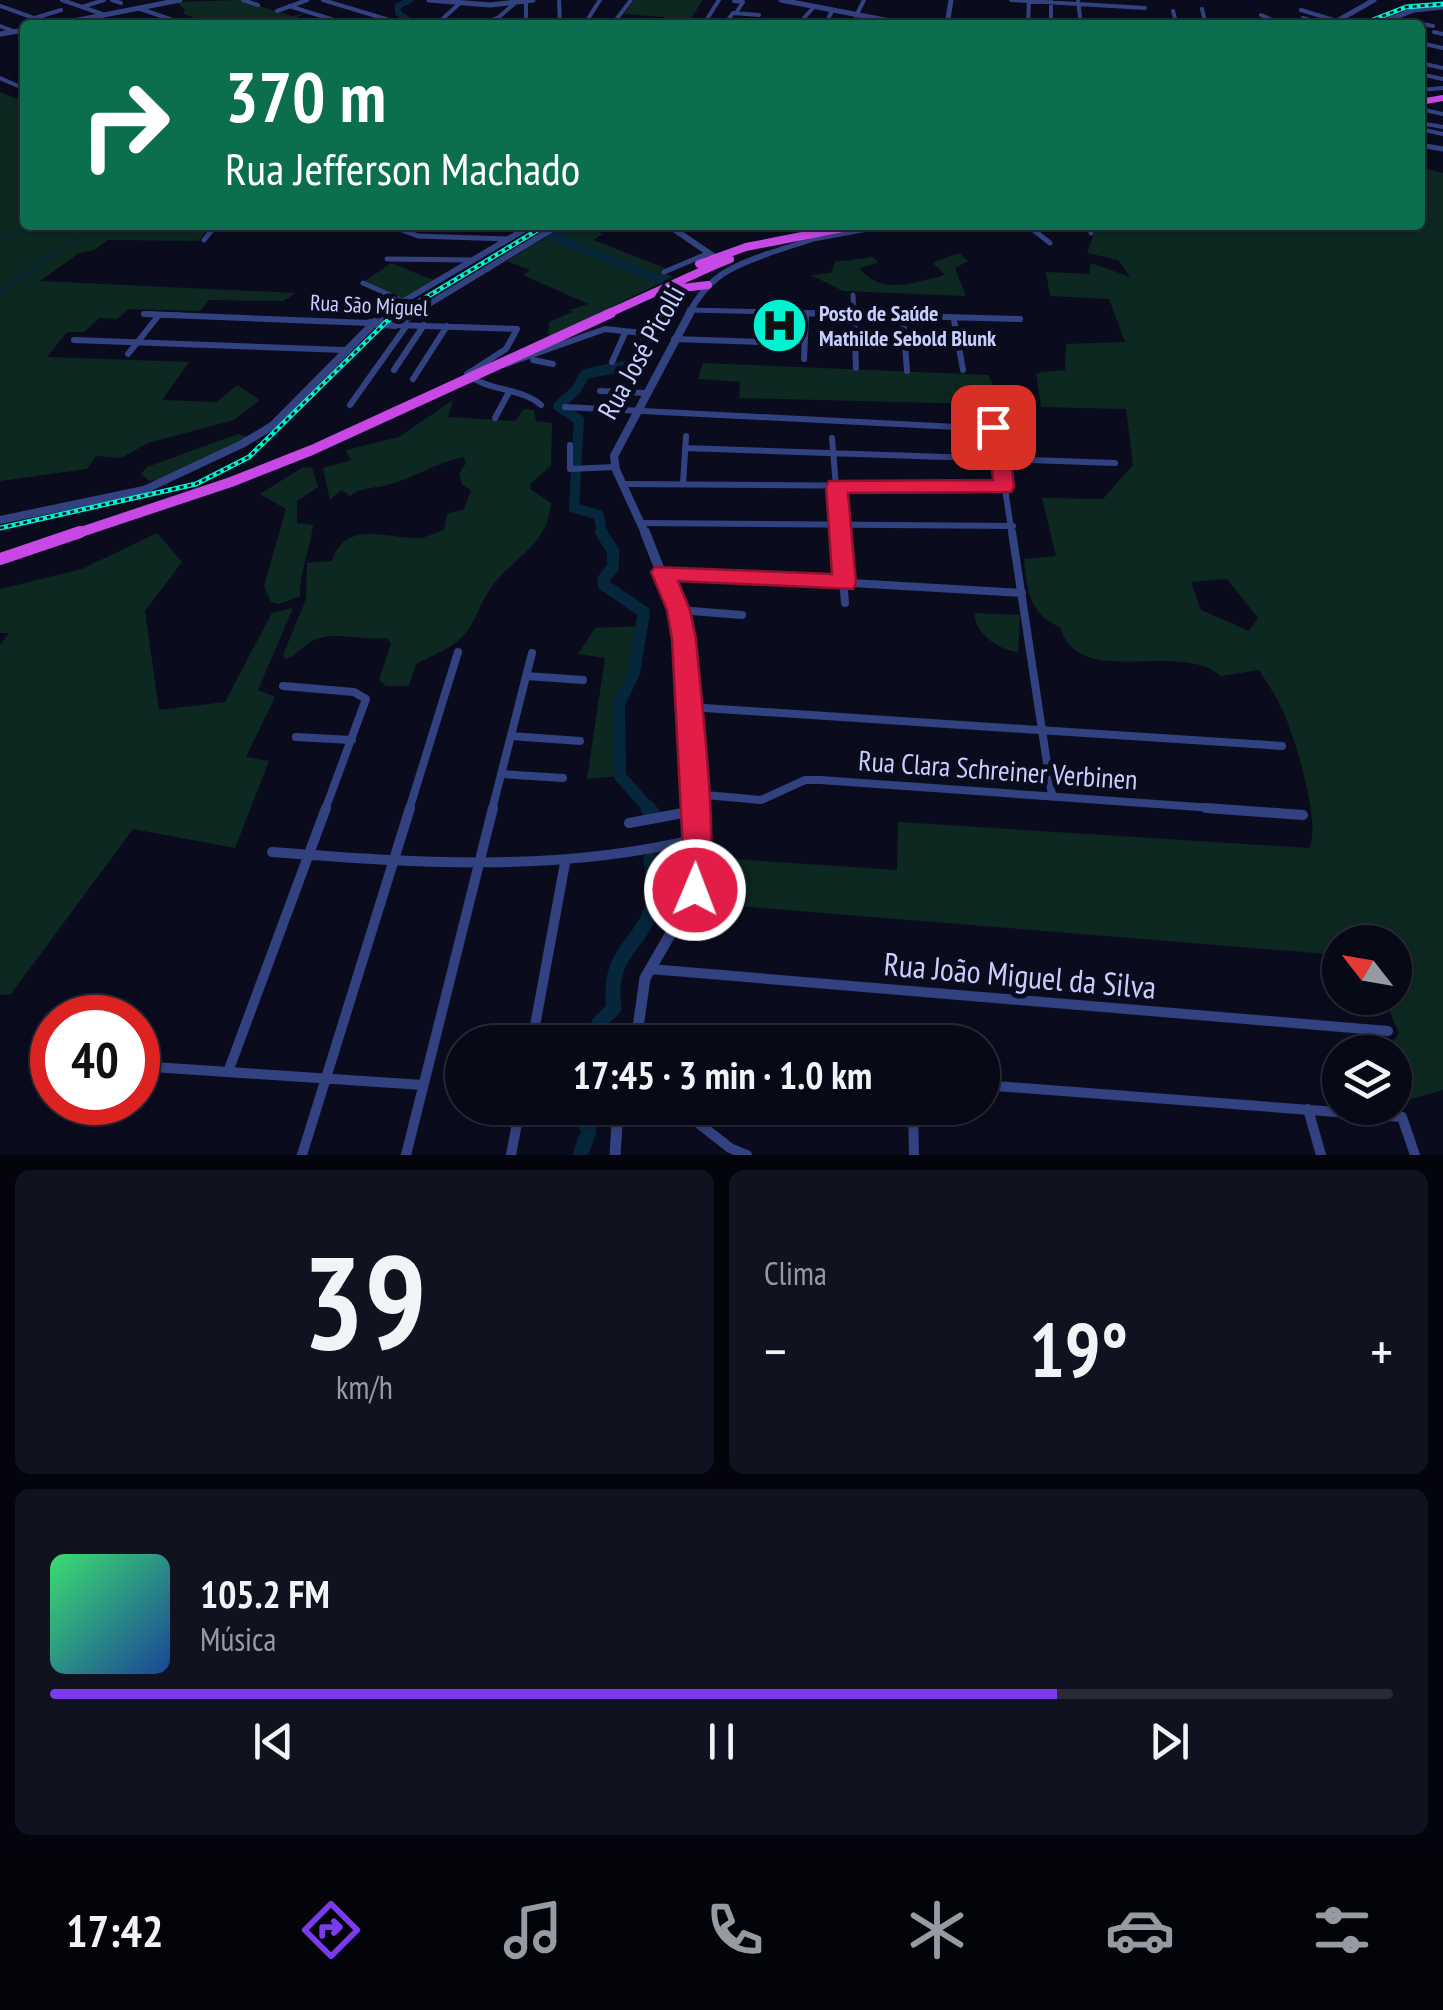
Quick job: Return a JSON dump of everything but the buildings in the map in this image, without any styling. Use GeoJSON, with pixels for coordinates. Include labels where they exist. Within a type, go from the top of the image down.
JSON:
{"type":"FeatureCollection","features":[{"type":"Feature","properties":{"kind":"highway"},"geometry":{"type":"LineString","coordinates":[[0,560],[265,469],[644,297],[712,259],[746,247],[837,230]]}},
{"type":"Feature","properties":{"kind":"highway"},"geometry":{"type":"LineString","coordinates":[[767,254],[800,239]]}},
{"type":"Feature","properties":{"kind":"highway"},"geometry":{"type":"LineString","coordinates":[[712,259],[730,263],[800,239]]}},
{"type":"Feature","properties":{"kind":"highway"},"geometry":{"type":"LineString","coordinates":[[644,297],[692,286],[706,288]]}},
{"type":"Feature","properties":{"kind":"street"},"geometry":{"type":"LineString","coordinates":[[62,0],[105,15]]}},
{"type":"Feature","properties":{"kind":"street"},"geometry":{"type":"LineString","coordinates":[[82,7],[104,0]]}},
{"type":"Feature","properties":{"kind":"street"},"geometry":{"type":"LineString","coordinates":[[112,0],[121,3]]}},
{"type":"Feature","properties":{"kind":"street"},"geometry":{"type":"LineString","coordinates":[[77,20],[180,0]]}},
{"type":"Feature","properties":{"kind":"street"},"geometry":{"type":"LineString","coordinates":[[243,0],[258,5]]}},
{"type":"Feature","properties":{"kind":"street"},"geometry":{"type":"LineString","coordinates":[[277,11],[307,0]]}},
{"type":"Feature","properties":{"kind":"street"},"geometry":{"type":"LineString","coordinates":[[323,0],[389,20]]}},
{"type":"Feature","properties":{"kind":"street"},"geometry":{"type":"LineString","coordinates":[[428,0],[460,4],[530,1]]}},
{"type":"Feature","properties":{"kind":"street"},"geometry":{"type":"LineString","coordinates":[[781,0],[872,20]]}},
{"type":"Feature","properties":{"kind":"street"},"geometry":{"type":"LineString","coordinates":[[851,20],[864,0]]}},
{"type":"Feature","properties":{"kind":"street"},"geometry":{"type":"LineString","coordinates":[[1011,0],[1112,3],[1145,8]]}},
{"type":"Feature","properties":{"kind":"street"},"geometry":{"type":"LineString","coordinates":[[1338,20],[1374,0]]}},
{"type":"Feature","properties":{"kind":"street"},"geometry":{"type":"LineString","coordinates":[[728,20],[743,2],[734,1]]}},
{"type":"Feature","properties":{"kind":"street"},"geometry":{"type":"LineString","coordinates":[[441,20],[460,4]]}},
{"type":"Feature","properties":{"kind":"street"},"geometry":{"type":"LineString","coordinates":[[490,20],[515,4]]}},
{"type":"Feature","properties":{"kind":"street"},"geometry":{"type":"LineString","coordinates":[[0,6],[40,20]]}},
{"type":"Feature","properties":{"kind":"street"},"geometry":{"type":"LineString","coordinates":[[289,6],[334,20]]}},
{"type":"Feature","properties":{"kind":"street"},"geometry":{"type":"LineString","coordinates":[[1387,20],[1414,10],[1443,7]]}},
{"type":"Feature","properties":{"kind":"street"},"geometry":{"type":"LineString","coordinates":[[138,8],[171,20]]}},
{"type":"Feature","properties":{"kind":"street"},"geometry":{"type":"LineString","coordinates":[[804,18],[813,8]]}},
{"type":"Feature","properties":{"kind":"street"},"geometry":{"type":"LineString","coordinates":[[1202,9],[1205,20]]}},
{"type":"Feature","properties":{"kind":"street"},"geometry":{"type":"LineString","coordinates":[[35,18],[61,10]]}},
{"type":"Feature","properties":{"kind":"street"},"geometry":{"type":"LineString","coordinates":[[1301,10],[1333,20]]}},
{"type":"Feature","properties":{"kind":"street"},"geometry":{"type":"LineString","coordinates":[[1173,11],[1176,20]]}},
{"type":"Feature","properties":{"kind":"street"},"geometry":{"type":"LineString","coordinates":[[828,20],[832,12]]}},
{"type":"Feature","properties":{"kind":"street"},"geometry":{"type":"LineString","coordinates":[[736,14],[759,16]]}},
{"type":"Feature","properties":{"kind":"street"},"geometry":{"type":"LineString","coordinates":[[1261,15],[1272,20]]}},
{"type":"Feature","properties":{"kind":"street"},"geometry":{"type":"LineString","coordinates":[[86,18],[91,20]]}},
{"type":"Feature","properties":{"kind":"street"},"geometry":{"type":"LineString","coordinates":[[1302,18],[1309,20]]}},
{"type":"Feature","properties":{"kind":"street"},"geometry":{"type":"LineString","coordinates":[[1392,18],[1399,20]]}},
{"type":"Feature","properties":{"kind":"street"},"geometry":{"type":"LineString","coordinates":[[0,26],[16,32]]}},
{"type":"Feature","properties":{"kind":"street"},"geometry":{"type":"LineString","coordinates":[[0,34],[20,31]]}},
{"type":"Feature","properties":{"kind":"street"},"geometry":{"type":"LineString","coordinates":[[1432,66],[1443,48]]}},
{"type":"Feature","properties":{"kind":"street"},"geometry":{"type":"LineString","coordinates":[[1425,64],[1443,68]]}},
{"type":"Feature","properties":{"kind":"street"},"geometry":{"type":"LineString","coordinates":[[1433,96],[1443,88]]}},
{"type":"Feature","properties":{"kind":"street"},"geometry":{"type":"LineString","coordinates":[[7,93],[20,89]]}},
{"type":"Feature","properties":{"kind":"street"},"geometry":{"type":"LineString","coordinates":[[204,240],[212,230]]}},
{"type":"Feature","properties":{"kind":"street"},"geometry":{"type":"LineString","coordinates":[[402,230],[418,236],[508,239]]}},
{"type":"Feature","properties":{"kind":"street"},"geometry":{"type":"LineString","coordinates":[[476,238],[479,230]]}},
{"type":"Feature","properties":{"kind":"street"},"geometry":{"type":"LineString","coordinates":[[0,520],[144,490],[202,466],[272,426],[370,323],[524,230]]}},
{"type":"Feature","properties":{"kind":"street"},"geometry":{"type":"LineString","coordinates":[[395,325],[552,230]]}},
{"type":"Feature","properties":{"kind":"street"},"geometry":{"type":"LineString","coordinates":[[674,230],[712,259]]}},
{"type":"Feature","properties":{"kind":"street"},"geometry":{"type":"LineString","coordinates":[[800,239],[858,230]]}},
{"type":"Feature","properties":{"kind":"street"},"geometry":{"type":"LineString","coordinates":[[1033,230],[1050,244]]}},
{"type":"Feature","properties":{"kind":"street","name":"Rua José Picolli"},"geometry":{"type":"LineString","coordinates":[[614,467],[618,447],[689,310],[730,263],[767,254]]}},
{"type":"Feature","properties":{"kind":"street"},"geometry":{"type":"LineString","coordinates":[[387,259],[472,260]]}},
{"type":"Feature","properties":{"kind":"street"},"geometry":{"type":"LineString","coordinates":[[664,272],[712,259]]}},
{"type":"Feature","properties":{"kind":"street"},"geometry":{"type":"LineString","coordinates":[[363,283],[404,301]]}},
{"type":"Feature","properties":{"kind":"street"},"geometry":{"type":"LineString","coordinates":[[854,295],[856,368]]}},
{"type":"Feature","properties":{"kind":"street"},"geometry":{"type":"LineString","coordinates":[[514,364],[605,329],[646,332],[666,303]]}},
{"type":"Feature","properties":{"kind":"street"},"geometry":{"type":"LineString","coordinates":[[689,310],[1020,319]]}},
{"type":"Feature","properties":{"kind":"street","name":"Rua São Miguel"},"geometry":{"type":"LineString","coordinates":[[144,314],[516,330],[513,342],[469,372],[470,378]]}},
{"type":"Feature","properties":{"kind":"street"},"geometry":{"type":"LineString","coordinates":[[128,354],[158,315]]}},
{"type":"Feature","properties":{"kind":"street"},"geometry":{"type":"LineString","coordinates":[[804,359],[806,315]]}},
{"type":"Feature","properties":{"kind":"street"},"geometry":{"type":"LineString","coordinates":[[903,318],[907,371]]}},
{"type":"Feature","properties":{"kind":"street"},"geometry":{"type":"LineString","coordinates":[[954,320],[963,370]]}},
{"type":"Feature","properties":{"kind":"street"},"geometry":{"type":"LineString","coordinates":[[350,405],[407,325]]}},
{"type":"Feature","properties":{"kind":"street"},"geometry":{"type":"LineString","coordinates":[[394,370],[424,325]]}},
{"type":"Feature","properties":{"kind":"street"},"geometry":{"type":"LineString","coordinates":[[434,340],[445,326]]}},
{"type":"Feature","properties":{"kind":"street"},"geometry":{"type":"LineString","coordinates":[[413,379],[445,326]]}},
{"type":"Feature","properties":{"kind":"street"},"geometry":{"type":"LineString","coordinates":[[612,362],[625,333]]}},
{"type":"Feature","properties":{"kind":"street"},"geometry":{"type":"LineString","coordinates":[[674,339],[762,342]]}},
{"type":"Feature","properties":{"kind":"street"},"geometry":{"type":"LineString","coordinates":[[74,340],[344,350]]}},
{"type":"Feature","properties":{"kind":"street"},"geometry":{"type":"LineString","coordinates":[[500,364],[540,360],[552,364]]}},
{"type":"Feature","properties":{"kind":"street"},"geometry":{"type":"LineString","coordinates":[[470,378],[485,388],[532,396],[541,405]]}},
{"type":"Feature","properties":{"kind":"street"},"geometry":{"type":"LineString","coordinates":[[600,391],[646,393]]}},
{"type":"Feature","properties":{"kind":"street"},"geometry":{"type":"LineString","coordinates":[[495,418],[508,394]]}},
{"type":"Feature","properties":{"kind":"street"},"geometry":{"type":"LineString","coordinates":[[565,407],[993,427],[998,433],[1013,526],[1052,796]]}},
{"type":"Feature","properties":{"kind":"street"},"geometry":{"type":"LineString","coordinates":[[684,484],[686,436]]}},
{"type":"Feature","properties":{"kind":"street"},"geometry":{"type":"LineString","coordinates":[[832,438],[845,602]]}},
{"type":"Feature","properties":{"kind":"street"},"geometry":{"type":"LineString","coordinates":[[570,445],[570,469],[614,467],[679,610],[698,873],[692,897],[648,968],[639,1025]]}},
{"type":"Feature","properties":{"kind":"street"},"geometry":{"type":"LineString","coordinates":[[685,448],[1115,463]]}},
{"type":"Feature","properties":{"kind":"street"},"geometry":{"type":"LineString","coordinates":[[622,484],[1004,487]]}},
{"type":"Feature","properties":{"kind":"street"},"geometry":{"type":"LineString","coordinates":[[640,523],[1013,526]]}},
{"type":"Feature","properties":{"kind":"street"},"geometry":{"type":"LineString","coordinates":[[663,572],[1022,593]]}},
{"type":"Feature","properties":{"kind":"street"},"geometry":{"type":"LineString","coordinates":[[679,610],[742,615]]}},
{"type":"Feature","properties":{"kind":"street"},"geometry":{"type":"LineString","coordinates":[[302,1155],[458,652]]}},
{"type":"Feature","properties":{"kind":"street"},"geometry":{"type":"LineString","coordinates":[[406,1155],[532,653]]}},
{"type":"Feature","properties":{"kind":"street"},"geometry":{"type":"LineString","coordinates":[[526,675],[583,679]]}},
{"type":"Feature","properties":{"kind":"street"},"geometry":{"type":"LineString","coordinates":[[228,1072],[366,699],[363,694],[283,686]]}},
{"type":"Feature","properties":{"kind":"street"},"geometry":{"type":"LineString","coordinates":[[689,707],[1282,746]]}},
{"type":"Feature","properties":{"kind":"street"},"geometry":{"type":"LineString","coordinates":[[512,734],[562,735]]}},
{"type":"Feature","properties":{"kind":"street"},"geometry":{"type":"LineString","coordinates":[[512,734],[580,740]]}},
{"type":"Feature","properties":{"kind":"street"},"geometry":{"type":"LineString","coordinates":[[296,737],[352,740]]}},
{"type":"Feature","properties":{"kind":"street"},"geometry":{"type":"LineString","coordinates":[[501,774],[563,778]]}},
{"type":"Feature","properties":{"kind":"street","name":"Rua Clara Schreiner Verbinen"},"geometry":{"type":"LineString","coordinates":[[694,794],[761,800],[805,780],[820,780],[1303,815]]}},
{"type":"Feature","properties":{"kind":"street"},"geometry":{"type":"LineString","coordinates":[[629,823],[694,812]]}},
{"type":"Feature","properties":{"kind":"street"},"geometry":{"type":"LineString","coordinates":[[272,852],[479,866],[566,863],[635,854],[696,839]]}},
{"type":"Feature","properties":{"kind":"street"},"geometry":{"type":"LineString","coordinates":[[535,1025],[566,863]]}},
{"type":"Feature","properties":{"kind":"street","name":"Rua João Miguel da Silva"},"geometry":{"type":"LineString","coordinates":[[648,968],[1388,1031]]}},
{"type":"Feature","properties":{"kind":"street"},"geometry":{"type":"LineString","coordinates":[[160,1067],[423,1085]]}},
{"type":"Feature","properties":{"kind":"street"},"geometry":{"type":"LineString","coordinates":[[1000,1085],[1402,1117],[1415,1155]]}},
{"type":"Feature","properties":{"kind":"street"},"geometry":{"type":"LineString","coordinates":[[1308,1109],[1321,1155]]}},
{"type":"Feature","properties":{"kind":"street"},"geometry":{"type":"LineString","coordinates":[[511,1155],[517,1125]]}},
{"type":"Feature","properties":{"kind":"street"},"geometry":{"type":"LineString","coordinates":[[615,1155],[617,1125]]}},
{"type":"Feature","properties":{"kind":"street"},"geometry":{"type":"LineString","coordinates":[[701,1125],[746,1155]]}},
{"type":"Feature","properties":{"kind":"street"},"geometry":{"type":"LineString","coordinates":[[913,1125],[914,1155]]}},
{"type":"Feature","properties":{"kind":"green space"},"geometry":{"type":"Polygon","coordinates":[[[239,0],[292,16],[306,13],[297,17],[306,20],[201,20],[183,14],[185,10],[177,2],[239,0]]]}},
{"type":"Feature","properties":{"kind":"green space"},"geometry":{"type":"Polygon","coordinates":[[[634,0],[703,0],[690,20],[624,14],[634,0]]]}},
{"type":"Feature","properties":{"kind":"green space"},"geometry":{"type":"Polygon","coordinates":[[[0,92],[20,100],[20,230],[208,230],[198,241],[108,240],[94,250],[79,253],[40,281],[296,293],[283,301],[209,300],[200,311],[129,309],[117,319],[99,318],[84,332],[67,332],[47,357],[189,362],[162,400],[217,402],[237,385],[260,400],[234,420],[148,443],[121,458],[96,456],[87,469],[0,481],[0,92]]]}},
{"type":"Feature","properties":{"kind":"green space"},"geometry":{"type":"Polygon","coordinates":[[[1425,168],[1443,173],[1443,1090],[1412,1099],[1412,1035],[1398,1035],[1391,1015],[1412,1015],[1412,925],[1322,925],[1322,954],[713,904],[719,858],[897,870],[898,822],[1309,848],[1312,821],[1300,760],[1283,711],[1259,670],[1221,676],[1202,666],[1180,662],[1108,661],[1087,656],[1070,646],[1060,627],[1042,615],[1032,599],[1024,559],[1056,556],[1042,498],[1103,499],[1133,465],[1126,409],[1041,407],[1036,373],[1065,370],[1066,344],[1125,342],[1109,299],[1050,296],[1046,272],[1089,274],[1091,263],[1130,277],[1118,260],[1087,253],[1095,231],[1103,230],[1425,230],[1425,168]],[[1227,579],[1191,582],[1201,610],[1249,631],[1258,618],[1227,579]]]}},
{"type":"Feature","properties":{"kind":"green space"},"geometry":{"type":"Polygon","coordinates":[[[558,230],[593,230],[603,234],[593,240],[665,268],[660,271],[673,277],[548,338],[549,322],[588,304],[523,275],[530,270],[507,261],[558,230]]]}},
{"type":"Feature","properties":{"kind":"green space"},"geometry":{"type":"Polygon","coordinates":[[[959,253],[968,261],[955,268],[966,296],[843,291],[811,275],[831,273],[835,262],[873,257],[878,263],[859,268],[868,277],[888,285],[910,284],[945,275],[933,263],[959,253]]]}},
{"type":"Feature","properties":{"kind":"green space"},"geometry":{"type":"Polygon","coordinates":[[[391,263],[433,280],[403,298],[364,282],[391,263]]]}},
{"type":"Feature","properties":{"kind":"green space"},"geometry":{"type":"Polygon","coordinates":[[[703,363],[988,375],[1007,413],[975,404],[739,398],[740,382],[698,379],[703,363]]]}},
{"type":"Feature","properties":{"kind":"green space"},"geometry":{"type":"Polygon","coordinates":[[[453,400],[448,417],[515,421],[524,409],[534,410],[536,421],[552,423],[551,466],[531,483],[530,489],[551,503],[536,542],[490,589],[463,636],[416,664],[409,686],[386,686],[379,680],[391,644],[387,638],[321,638],[285,659],[283,655],[306,599],[307,563],[332,561],[347,540],[358,535],[420,538],[444,530],[447,514],[464,509],[471,490],[462,485],[459,474],[466,463],[463,457],[350,496],[341,490],[330,500],[323,468],[351,460],[346,450],[399,437],[453,400]]]}},
{"type":"Feature","properties":{"kind":"green space"},"geometry":{"type":"Polygon","coordinates":[[[238,434],[249,437],[162,479],[149,481],[141,474],[147,467],[238,434]]]}},
{"type":"Feature","properties":{"kind":"green space"},"geometry":{"type":"Polygon","coordinates":[[[303,467],[312,468],[318,487],[297,501],[297,523],[313,525],[312,534],[300,596],[279,604],[271,602],[264,586],[286,509],[260,494],[303,467]]]}},
{"type":"Feature","properties":{"kind":"green space"},"geometry":{"type":"Polygon","coordinates":[[[157,533],[182,562],[145,611],[159,710],[225,702],[272,613],[293,608],[258,690],[275,697],[246,757],[269,761],[235,848],[133,829],[11,994],[0,995],[0,645],[9,633],[0,633],[0,589],[82,569],[157,533]]]}},
{"type":"Feature","properties":{"kind":"green space"},"geometry":{"type":"Polygon","coordinates":[[[974,613],[1020,615],[1018,652],[989,640],[974,613]]]}},
{"type":"Feature","properties":{"kind":"green space"},"geometry":{"type":"Polygon","coordinates":[[[643,626],[628,696],[619,704],[620,776],[587,779],[605,658],[578,654],[595,628],[643,626]]]}},
{"type":"Feature","properties":{"kind":"waterway"},"geometry":{"type":"LineString","coordinates":[[408,20],[398,13],[398,6],[410,0]]}},
{"type":"Feature","properties":{"kind":"waterway"},"geometry":{"type":"LineString","coordinates":[[4,235],[30,230]]}},
{"type":"Feature","properties":{"kind":"waterway"},"geometry":{"type":"LineString","coordinates":[[0,292],[81,235]]}},
{"type":"Feature","properties":{"kind":"waterway"},"geometry":{"type":"LineString","coordinates":[[550,235],[665,282]]}},
{"type":"Feature","properties":{"kind":"waterway"},"geometry":{"type":"LineString","coordinates":[[662,315],[680,292]]}},
{"type":"Feature","properties":{"kind":"waterway"},"geometry":{"type":"LineString","coordinates":[[576,466],[579,420],[558,406],[576,390],[585,374],[634,364],[640,345],[664,313]]}},
{"type":"Feature","properties":{"kind":"waterway"},"geometry":{"type":"LineString","coordinates":[[576,470],[574,508],[599,515],[602,533]]}},
{"type":"Feature","properties":{"kind":"waterway"},"geometry":{"type":"LineString","coordinates":[[602,533],[613,551],[613,561]]}},
{"type":"Feature","properties":{"kind":"waterway"},"geometry":{"type":"LineString","coordinates":[[613,567],[603,580],[604,585],[644,612],[634,673],[619,704],[620,776],[650,810]]}},
{"type":"Feature","properties":{"kind":"waterway"},"geometry":{"type":"LineString","coordinates":[[648,808],[652,813]]}},
{"type":"Feature","properties":{"kind":"waterway"},"geometry":{"type":"LineString","coordinates":[[598,1025],[614,1008],[616,972],[649,915],[655,895],[651,860]]}},
{"type":"Feature","properties":{"kind":"waterway"},"geometry":{"type":"LineString","coordinates":[[580,1155],[589,1131],[586,1125]]}},
{"type":"Feature","properties":{"kind":"railway"},"geometry":{"type":"LineString","coordinates":[[1373,20],[1406,7],[1443,4]]}},
{"type":"Feature","properties":{"kind":"railway"},"geometry":{"type":"LineString","coordinates":[[0,528],[196,484],[249,457],[387,321],[538,230]]}},
{"type":"Feature","properties":{"kind":"place","name":"Posto de Saúde Mathilde Sebold Blunk"},"geometry":{"type":"Point","coordinates":[780,326]}},
{"type":"Feature","properties":{"kind":"route"},"geometry":{"type":"LineString","coordinates":[[695,890],[697,850],[684,639],[679,610],[663,572],[844,583],[837,486],[1004,487],[998,433],[993,427]]}}]}
